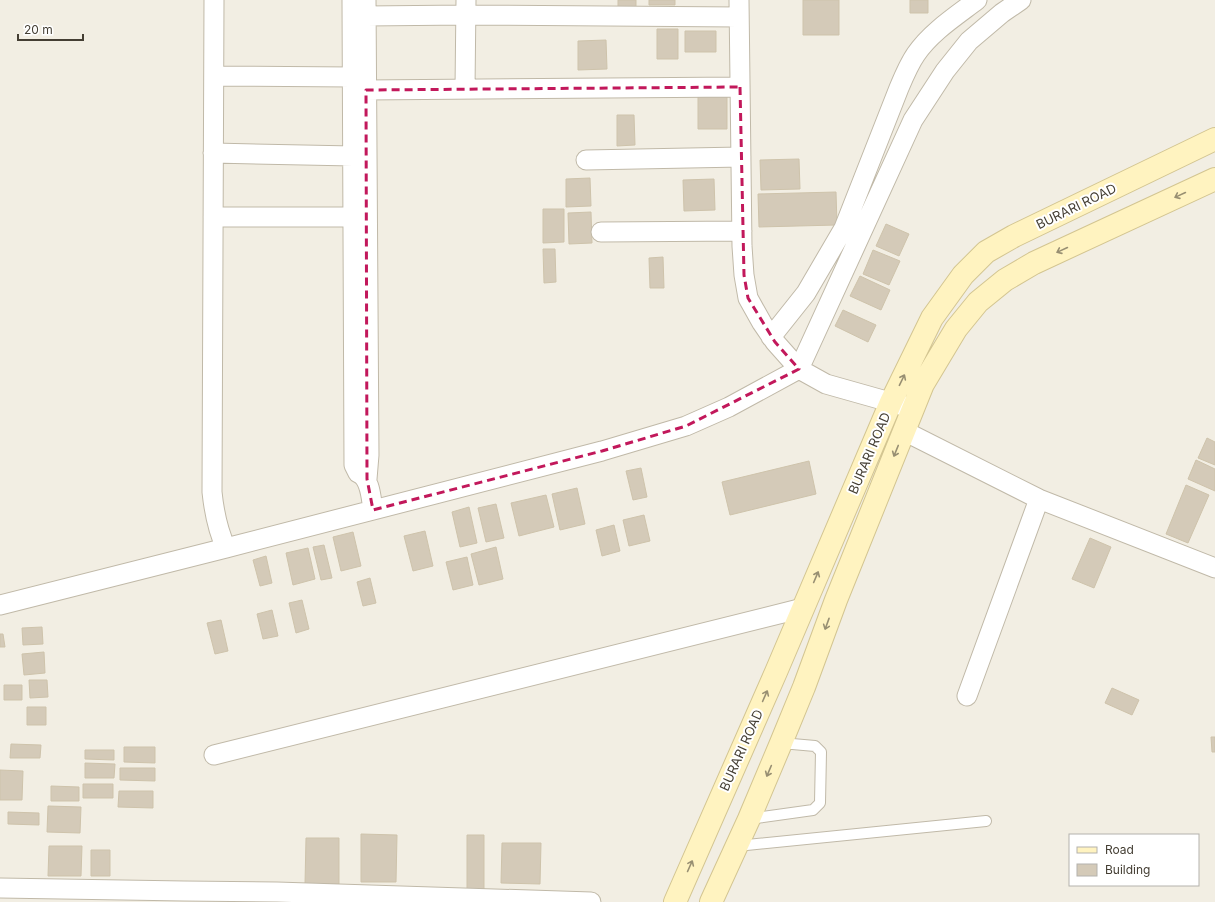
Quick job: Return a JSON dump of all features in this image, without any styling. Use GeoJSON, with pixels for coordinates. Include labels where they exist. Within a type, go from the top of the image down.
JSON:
{"type":"FeatureCollection","features":[{"type":"Feature","properties":{"kind":"main road","name":"BURARI ROAD"},"geometry":{"type":"LineString","coordinates":[[674,902],[803,608],[891,402],[932,318],[963,275],[986,252],[1014,236],[1215,139]]}},
{"type":"Feature","properties":{"kind":"main road","name":"BURARI ROAD"},"geometry":{"type":"LineString","coordinates":[[711,902],[749,819],[804,687],[836,600],[923,384],[956,328],[978,302],[1005,280],[1034,263],[1215,179]]}},
{"type":"Feature","properties":{"kind":"street"},"geometry":{"type":"LineString","coordinates":[[214,0],[212,492],[214,508],[224,544]]}},
{"type":"Feature","properties":{"kind":"street"},"geometry":{"type":"LineString","coordinates":[[352,0],[354,465],[358,473],[363,475],[370,493]]}},
{"type":"Feature","properties":{"kind":"street"},"geometry":{"type":"LineString","coordinates":[[778,345],[844,228],[909,64],[916,53],[936,32],[977,0]]}},
{"type":"Feature","properties":{"kind":"street"},"geometry":{"type":"LineString","coordinates":[[0,605],[224,544],[370,493],[602,451],[686,426],[729,407],[799,369],[913,120],[945,70],[969,41],[1002,6],[1022,0]]}},
{"type":"Feature","properties":{"kind":"street"},"geometry":{"type":"LineString","coordinates":[[465,89],[466,7]]}},
{"type":"Feature","properties":{"kind":"street"},"geometry":{"type":"LineString","coordinates":[[370,493],[366,8],[739,8],[742,232],[744,275],[748,298],[762,323],[778,345],[799,369],[826,384],[913,409]]}},
{"type":"Feature","properties":{"kind":"street"},"geometry":{"type":"LineString","coordinates":[[214,76],[352,77]]}},
{"type":"Feature","properties":{"kind":"street"},"geometry":{"type":"LineString","coordinates":[[366,90],[740,86]]}},
{"type":"Feature","properties":{"kind":"street"},"geometry":{"type":"LineString","coordinates":[[213,153],[353,156]]}},
{"type":"Feature","properties":{"kind":"street"},"geometry":{"type":"LineString","coordinates":[[586,160],[741,157]]}},
{"type":"Feature","properties":{"kind":"street"},"geometry":{"type":"LineString","coordinates":[[213,217],[353,217]]}},
{"type":"Feature","properties":{"kind":"street"},"geometry":{"type":"LineString","coordinates":[[601,232],[742,232]]}},
{"type":"Feature","properties":{"kind":"street"},"geometry":{"type":"LineString","coordinates":[[904,431],[1039,499],[1215,568]]}},
{"type":"Feature","properties":{"kind":"street"},"geometry":{"type":"LineString","coordinates":[[967,696],[1039,499]]}},
{"type":"Feature","properties":{"kind":"street"},"geometry":{"type":"LineString","coordinates":[[214,755],[803,608]]}},
{"type":"Feature","properties":{"kind":"street"},"geometry":{"type":"LineString","coordinates":[[0,888],[184,897],[590,902]]}},
{"type":"Feature","properties":{"kind":"lane"},"geometry":{"type":"LineString","coordinates":[[749,819],[813,810],[820,803],[821,752],[815,746],[781,743]]}},
{"type":"Feature","properties":{"kind":"lane"},"geometry":{"type":"LineString","coordinates":[[737,846],[986,821]]}},
{"type":"Feature","properties":{"kind":"highlighted area"},"geometry":{"type":"Polygon","coordinates":[[[740,87],[744,275],[748,298],[775,342],[799,369],[686,426],[602,451],[373,510],[367,479],[366,90],[740,87]]]}},
{"type":"Feature","properties":{"kind":"building"},"geometry":{"type":"Polygon","coordinates":[[[618,0],[636,0],[636,9],[618,9],[618,0]]]}},
{"type":"Feature","properties":{"kind":"building"},"geometry":{"type":"Polygon","coordinates":[[[649,0],[675,0],[675,5],[649,5],[649,0]]]}},
{"type":"Feature","properties":{"kind":"building"},"geometry":{"type":"Polygon","coordinates":[[[803,0],[839,0],[839,35],[803,35],[803,0]]]}},
{"type":"Feature","properties":{"kind":"building"},"geometry":{"type":"Polygon","coordinates":[[[910,0],[928,0],[928,13],[910,13],[910,0]]]}},
{"type":"Feature","properties":{"kind":"building"},"geometry":{"type":"Polygon","coordinates":[[[657,29],[678,29],[678,59],[657,59],[657,29]]]}},
{"type":"Feature","properties":{"kind":"building"},"geometry":{"type":"Polygon","coordinates":[[[685,31],[716,31],[716,52],[685,52],[685,31]]]}},
{"type":"Feature","properties":{"kind":"building"},"geometry":{"type":"Polygon","coordinates":[[[606,40],[607,69],[578,70],[578,41],[606,40]]]}},
{"type":"Feature","properties":{"kind":"building"},"geometry":{"type":"Polygon","coordinates":[[[698,96],[727,96],[727,129],[698,129],[698,96]]]}},
{"type":"Feature","properties":{"kind":"building"},"geometry":{"type":"Polygon","coordinates":[[[617,115],[634,115],[635,145],[617,146],[617,115]]]}},
{"type":"Feature","properties":{"kind":"building"},"geometry":{"type":"Polygon","coordinates":[[[799,159],[800,189],[761,190],[760,160],[799,159]]]}},
{"type":"Feature","properties":{"kind":"building"},"geometry":{"type":"Polygon","coordinates":[[[590,178],[591,206],[566,207],[566,179],[590,178]]]}},
{"type":"Feature","properties":{"kind":"building"},"geometry":{"type":"Polygon","coordinates":[[[714,179],[715,210],[684,211],[683,180],[714,179]]]}},
{"type":"Feature","properties":{"kind":"building"},"geometry":{"type":"Polygon","coordinates":[[[836,192],[837,225],[759,227],[758,194],[836,192]]]}},
{"type":"Feature","properties":{"kind":"building"},"geometry":{"type":"Polygon","coordinates":[[[543,209],[564,209],[564,242],[543,243],[543,209]]]}},
{"type":"Feature","properties":{"kind":"building"},"geometry":{"type":"Polygon","coordinates":[[[591,212],[592,243],[569,244],[568,213],[591,212]]]}},
{"type":"Feature","properties":{"kind":"building"},"geometry":{"type":"Polygon","coordinates":[[[886,224],[909,234],[899,256],[876,246],[886,224]]]}},
{"type":"Feature","properties":{"kind":"building"},"geometry":{"type":"Polygon","coordinates":[[[543,249],[555,249],[556,282],[544,283],[543,249]]]}},
{"type":"Feature","properties":{"kind":"building"},"geometry":{"type":"Polygon","coordinates":[[[873,250],[900,261],[889,285],[863,274],[873,250]]]}},
{"type":"Feature","properties":{"kind":"building"},"geometry":{"type":"Polygon","coordinates":[[[663,257],[664,288],[650,288],[649,258],[663,257]]]}},
{"type":"Feature","properties":{"kind":"building"},"geometry":{"type":"Polygon","coordinates":[[[860,276],[890,290],[881,310],[850,296],[860,276]]]}},
{"type":"Feature","properties":{"kind":"building"},"geometry":{"type":"Polygon","coordinates":[[[843,310],[876,325],[868,342],[835,326],[843,310]]]}},
{"type":"Feature","properties":{"kind":"building"},"geometry":{"type":"Polygon","coordinates":[[[1207,438],[1215,442],[1215,465],[1198,458],[1207,438]]]}},
{"type":"Feature","properties":{"kind":"building"},"geometry":{"type":"Polygon","coordinates":[[[1196,460],[1215,469],[1215,491],[1188,479],[1196,460]]]}},
{"type":"Feature","properties":{"kind":"building"},"geometry":{"type":"Polygon","coordinates":[[[809,461],[816,494],[730,515],[722,482],[809,461]]]}},
{"type":"Feature","properties":{"kind":"building"},"geometry":{"type":"Polygon","coordinates":[[[641,468],[647,497],[633,500],[626,471],[641,468]]]}},
{"type":"Feature","properties":{"kind":"building"},"geometry":{"type":"Polygon","coordinates":[[[1186,485],[1209,495],[1188,543],[1166,534],[1186,485]]]}},
{"type":"Feature","properties":{"kind":"building"},"geometry":{"type":"Polygon","coordinates":[[[577,488],[585,524],[560,530],[552,494],[577,488]]]}},
{"type":"Feature","properties":{"kind":"building"},"geometry":{"type":"Polygon","coordinates":[[[546,495],[554,527],[519,536],[511,503],[546,495]]]}},
{"type":"Feature","properties":{"kind":"building"},"geometry":{"type":"Polygon","coordinates":[[[496,504],[504,538],[486,542],[478,508],[496,504]]]}},
{"type":"Feature","properties":{"kind":"building"},"geometry":{"type":"Polygon","coordinates":[[[469,507],[477,543],[460,547],[452,512],[469,507]]]}},
{"type":"Feature","properties":{"kind":"building"},"geometry":{"type":"Polygon","coordinates":[[[644,515],[650,541],[629,546],[623,520],[644,515]]]}},
{"type":"Feature","properties":{"kind":"building"},"geometry":{"type":"Polygon","coordinates":[[[614,525],[620,551],[602,556],[596,530],[614,525]]]}},
{"type":"Feature","properties":{"kind":"building"},"geometry":{"type":"Polygon","coordinates":[[[425,531],[433,566],[413,571],[404,536],[425,531]]]}},
{"type":"Feature","properties":{"kind":"building"},"geometry":{"type":"Polygon","coordinates":[[[353,532],[361,566],[341,571],[333,537],[353,532]]]}},
{"type":"Feature","properties":{"kind":"building"},"geometry":{"type":"Polygon","coordinates":[[[1090,538],[1111,547],[1094,588],[1072,579],[1090,538]]]}},
{"type":"Feature","properties":{"kind":"building"},"geometry":{"type":"Polygon","coordinates":[[[324,545],[332,578],[321,580],[313,547],[324,545]]]}},
{"type":"Feature","properties":{"kind":"building"},"geometry":{"type":"Polygon","coordinates":[[[496,547],[503,579],[479,585],[471,554],[496,547]]]}},
{"type":"Feature","properties":{"kind":"building"},"geometry":{"type":"Polygon","coordinates":[[[308,548],[315,579],[293,585],[286,553],[308,548]]]}},
{"type":"Feature","properties":{"kind":"building"},"geometry":{"type":"Polygon","coordinates":[[[266,556],[272,583],[260,586],[253,560],[266,556]]]}},
{"type":"Feature","properties":{"kind":"building"},"geometry":{"type":"Polygon","coordinates":[[[467,557],[473,585],[453,590],[446,562],[467,557]]]}},
{"type":"Feature","properties":{"kind":"building"},"geometry":{"type":"Polygon","coordinates":[[[370,578],[376,603],[363,606],[357,582],[370,578]]]}},
{"type":"Feature","properties":{"kind":"building"},"geometry":{"type":"Polygon","coordinates":[[[302,600],[309,629],[296,633],[289,603],[302,600]]]}},
{"type":"Feature","properties":{"kind":"building"},"geometry":{"type":"Polygon","coordinates":[[[272,610],[278,636],[263,639],[257,614],[272,610]]]}},
{"type":"Feature","properties":{"kind":"building"},"geometry":{"type":"Polygon","coordinates":[[[221,620],[228,651],[215,654],[207,623],[221,620]]]}},
{"type":"Feature","properties":{"kind":"building"},"geometry":{"type":"Polygon","coordinates":[[[42,627],[43,644],[23,645],[22,628],[42,627]]]}},
{"type":"Feature","properties":{"kind":"building"},"geometry":{"type":"Polygon","coordinates":[[[0,634],[3,634],[5,647],[0,647],[0,634]]]}},
{"type":"Feature","properties":{"kind":"building"},"geometry":{"type":"Polygon","coordinates":[[[44,652],[45,673],[24,675],[22,654],[44,652]]]}},
{"type":"Feature","properties":{"kind":"building"},"geometry":{"type":"Polygon","coordinates":[[[29,680],[47,680],[48,697],[30,698],[29,680]]]}},
{"type":"Feature","properties":{"kind":"building"},"geometry":{"type":"Polygon","coordinates":[[[4,685],[22,685],[22,700],[4,700],[4,685]]]}},
{"type":"Feature","properties":{"kind":"building"},"geometry":{"type":"Polygon","coordinates":[[[1112,688],[1139,700],[1132,715],[1105,703],[1112,688]]]}},
{"type":"Feature","properties":{"kind":"building"},"geometry":{"type":"Polygon","coordinates":[[[27,707],[46,707],[46,725],[27,725],[27,707]]]}},
{"type":"Feature","properties":{"kind":"building"},"geometry":{"type":"Polygon","coordinates":[[[1211,737],[1215,737],[1215,752],[1212,752],[1211,737]]]}},
{"type":"Feature","properties":{"kind":"building"},"geometry":{"type":"Polygon","coordinates":[[[11,744],[41,745],[40,758],[10,758],[11,744]]]}},
{"type":"Feature","properties":{"kind":"building"},"geometry":{"type":"Polygon","coordinates":[[[124,747],[155,747],[155,763],[124,762],[124,747]]]}},
{"type":"Feature","properties":{"kind":"building"},"geometry":{"type":"Polygon","coordinates":[[[85,750],[114,750],[114,760],[85,759],[85,750]]]}},
{"type":"Feature","properties":{"kind":"building"},"geometry":{"type":"Polygon","coordinates":[[[85,763],[115,764],[114,778],[85,778],[85,763]]]}},
{"type":"Feature","properties":{"kind":"building"},"geometry":{"type":"Polygon","coordinates":[[[120,768],[155,768],[155,781],[120,780],[120,768]]]}},
{"type":"Feature","properties":{"kind":"building"},"geometry":{"type":"Polygon","coordinates":[[[0,770],[23,771],[22,800],[0,800],[0,770]]]}},
{"type":"Feature","properties":{"kind":"building"},"geometry":{"type":"Polygon","coordinates":[[[83,784],[113,784],[113,798],[83,798],[83,784]]]}},
{"type":"Feature","properties":{"kind":"building"},"geometry":{"type":"Polygon","coordinates":[[[51,786],[79,787],[79,801],[51,801],[51,786]]]}},
{"type":"Feature","properties":{"kind":"building"},"geometry":{"type":"Polygon","coordinates":[[[119,791],[153,791],[153,808],[118,807],[119,791]]]}},
{"type":"Feature","properties":{"kind":"building"},"geometry":{"type":"Polygon","coordinates":[[[48,806],[81,807],[80,833],[47,832],[48,806]]]}},
{"type":"Feature","properties":{"kind":"building"},"geometry":{"type":"Polygon","coordinates":[[[8,812],[39,813],[39,825],[8,824],[8,812]]]}},
{"type":"Feature","properties":{"kind":"building"},"geometry":{"type":"Polygon","coordinates":[[[361,834],[397,835],[396,882],[361,882],[361,834]]]}},
{"type":"Feature","properties":{"kind":"building"},"geometry":{"type":"Polygon","coordinates":[[[467,835],[484,835],[484,890],[467,890],[467,835]]]}},
{"type":"Feature","properties":{"kind":"building"},"geometry":{"type":"Polygon","coordinates":[[[306,838],[339,838],[339,884],[305,884],[306,838]]]}},
{"type":"Feature","properties":{"kind":"building"},"geometry":{"type":"Polygon","coordinates":[[[502,843],[541,843],[540,884],[501,883],[502,843]]]}},
{"type":"Feature","properties":{"kind":"building"},"geometry":{"type":"Polygon","coordinates":[[[49,846],[82,846],[81,876],[48,876],[49,846]]]}},
{"type":"Feature","properties":{"kind":"building"},"geometry":{"type":"Polygon","coordinates":[[[91,850],[110,850],[110,876],[91,876],[91,850]]]}}]}
